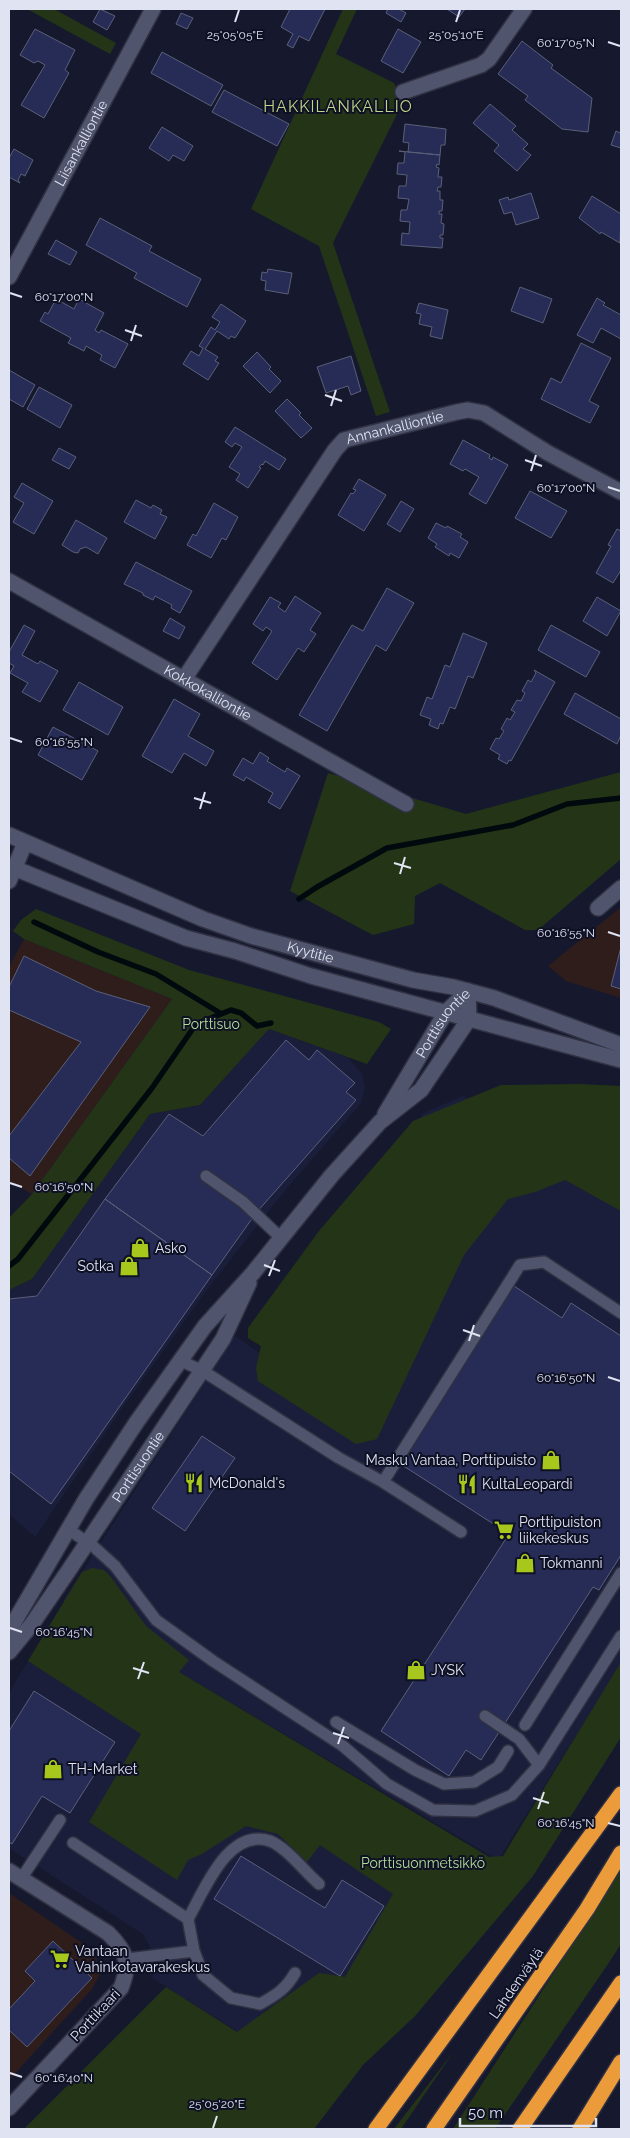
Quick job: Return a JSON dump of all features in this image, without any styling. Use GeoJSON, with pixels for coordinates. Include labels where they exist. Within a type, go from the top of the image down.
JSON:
{"type":"FeatureCollection","features":[{"type":"Feature","properties":{"kind":"highway"},"geometry":{"type":"LineString","coordinates":[[376,2129],[621,1794]]}},
{"type":"Feature","properties":{"kind":"highway","name":"Lahdenväylä"},"geometry":{"type":"LineString","coordinates":[[434,2129],[588,1909],[621,1853]]}},
{"type":"Feature","properties":{"kind":"highway"},"geometry":{"type":"LineString","coordinates":[[520,2129],[621,1983]]}},
{"type":"Feature","properties":{"kind":"highway"},"geometry":{"type":"LineString","coordinates":[[580,2129],[621,2062]]}},
{"type":"Feature","properties":{"kind":"street","name":"Liisankalliontie"},"geometry":{"type":"LineString","coordinates":[[9,278],[153,9]]}},
{"type":"Feature","properties":{"kind":"street"},"geometry":{"type":"LineString","coordinates":[[404,92],[481,65],[489,59],[524,9]]}},
{"type":"Feature","properties":{"kind":"street","name":"Annankalliontie"},"geometry":{"type":"LineString","coordinates":[[184,679],[335,450],[344,440],[457,412],[478,411],[548,453],[621,492]]}},
{"type":"Feature","properties":{"kind":"street","name":"Kokkokalliontie"},"geometry":{"type":"LineString","coordinates":[[9,581],[406,804]]}},
{"type":"Feature","properties":{"kind":"street","name":"Kyytitie"},"geometry":{"type":"LineString","coordinates":[[9,835],[203,919],[251,936],[413,980],[468,991],[621,1045]]}},
{"type":"Feature","properties":{"kind":"street"},"geometry":{"type":"LineString","coordinates":[[11,872],[25,843]]}},
{"type":"Feature","properties":{"kind":"street","name":"Kyytitie"},"geometry":{"type":"LineString","coordinates":[[11,872],[186,938],[235,951],[312,976],[621,1060]]}},
{"type":"Feature","properties":{"kind":"street"},"geometry":{"type":"LineString","coordinates":[[598,908],[621,888]]}},
{"type":"Feature","properties":{"kind":"street","name":"Porttisuontie"},"geometry":{"type":"LineString","coordinates":[[380,1122],[446,1012],[468,991]]}},
{"type":"Feature","properties":{"kind":"street","name":"Porttisuontie"},"geometry":{"type":"LineString","coordinates":[[9,1631],[68,1530],[136,1423],[179,1360],[228,1298],[253,1272],[332,1175],[380,1122],[421,1090],[469,1019],[468,991]]}},
{"type":"Feature","properties":{"kind":"street","name":"Porttisuontie"},"geometry":{"type":"LineString","coordinates":[[9,1652],[32,1624],[203,1371],[223,1339],[253,1272]]}},
{"type":"Feature","properties":{"kind":"street"},"geometry":{"type":"LineString","coordinates":[[15,1875],[108,1934],[120,1944],[127,1959]]}},
{"type":"Feature","properties":{"kind":"street","name":"Porttikaari"},"geometry":{"type":"LineString","coordinates":[[9,2108],[121,1988],[127,1974],[127,1959]]}},
{"type":"Feature","properties":{"kind":"lane"},"geometry":{"type":"LineString","coordinates":[[206,1176],[243,1202],[280,1237]]}},
{"type":"Feature","properties":{"kind":"lane"},"geometry":{"type":"LineString","coordinates":[[382,1482],[520,1265],[544,1262],[621,1313]]}},
{"type":"Feature","properties":{"kind":"lane"},"geometry":{"type":"LineString","coordinates":[[179,1360],[203,1371],[339,1458],[382,1482],[461,1532]]}},
{"type":"Feature","properties":{"kind":"lane"},"geometry":{"type":"LineString","coordinates":[[68,1530],[87,1542],[114,1566],[156,1620],[213,1661],[343,1746],[387,1784],[434,1810],[475,1811],[512,1795],[539,1765],[621,1636]]}},
{"type":"Feature","properties":{"kind":"lane"},"geometry":{"type":"LineString","coordinates":[[524,1725],[621,1573]]}},
{"type":"Feature","properties":{"kind":"lane"},"geometry":{"type":"LineString","coordinates":[[485,1716],[519,1739],[539,1765]]}},
{"type":"Feature","properties":{"kind":"lane"},"geometry":{"type":"LineString","coordinates":[[336,1722],[415,1770],[444,1784],[474,1782],[498,1767],[508,1751]]}},
{"type":"Feature","properties":{"kind":"lane"},"geometry":{"type":"LineString","coordinates":[[15,1875],[60,1820]]}},
{"type":"Feature","properties":{"kind":"lane"},"geometry":{"type":"LineString","coordinates":[[295,1973],[279,1993],[260,2004],[230,1998],[203,1974],[194,1951],[188,1919],[223,1858],[237,1846],[253,1838],[270,1841],[283,1849],[318,1884]]}},
{"type":"Feature","properties":{"kind":"lane"},"geometry":{"type":"LineString","coordinates":[[73,1843],[188,1919]]}},
{"type":"Feature","properties":{"kind":"lane"},"geometry":{"type":"LineString","coordinates":[[127,1959],[194,1951]]}},
{"type":"Feature","properties":{"kind":"shaded area"},"geometry":{"type":"Polygon","coordinates":[[[621,907],[621,998],[566,981],[548,966],[621,907]]]}},
{"type":"Feature","properties":{"kind":"shaded area"},"geometry":{"type":"Polygon","coordinates":[[[24,939],[172,999],[32,1194],[9,1181],[9,967],[24,939]]]}},
{"type":"Feature","properties":{"kind":"shaded area"},"geometry":{"type":"Polygon","coordinates":[[[269,1029],[347,1057],[362,1074],[365,1087],[361,1103],[286,1189],[209,1287],[121,1410],[35,1537],[9,1514],[9,1290],[32,1279],[150,1114],[200,1105],[269,1029]]]}},
{"type":"Feature","properties":{"kind":"shaded area"},"geometry":{"type":"Polygon","coordinates":[[[463,1096],[621,1159],[621,1664],[498,1860],[179,1672],[63,1601],[235,1336],[355,1419],[358,1192],[424,1113],[463,1096]]]}},
{"type":"Feature","properties":{"kind":"shaded area"},"geometry":{"type":"Polygon","coordinates":[[[28,1661],[424,1910],[328,2088],[152,1978],[155,1964],[143,1934],[9,1848],[9,1693],[28,1661]]]}},
{"type":"Feature","properties":{"kind":"shaded area"},"geometry":{"type":"Polygon","coordinates":[[[9,1893],[95,1952],[100,1974],[92,1989],[9,2080],[9,1893]]]}},
{"type":"Feature","properties":{"kind":"green space"},"geometry":{"type":"Polygon","coordinates":[[[27,9],[54,9],[116,43],[110,54],[27,9]]]}},
{"type":"Feature","properties":{"kind":"green space"},"geometry":{"type":"Polygon","coordinates":[[[343,9],[357,9],[336,54],[394,83],[403,102],[333,243],[390,412],[376,416],[319,246],[251,209],[343,9]]]}},
{"type":"Feature","properties":{"kind":"green space"},"geometry":{"type":"Polygon","coordinates":[[[621,772],[621,859],[538,930],[525,930],[440,883],[415,896],[414,924],[373,935],[290,891],[328,773],[466,814],[621,772]]]}},
{"type":"Feature","properties":{"kind":"green space","name":"Porttisuo"},"geometry":{"type":"Polygon","coordinates":[[[36,909],[189,970],[379,1022],[391,1029],[367,1064],[269,1029],[200,1105],[150,1114],[32,1279],[9,1290],[9,1218],[32,1194],[172,999],[24,939],[13,931],[21,920],[36,909]]]}},
{"type":"Feature","properties":{"kind":"green space"},"geometry":{"type":"Polygon","coordinates":[[[578,1084],[621,1086],[621,1211],[565,1180],[535,1192],[508,1199],[464,1255],[377,1439],[356,1444],[258,1381],[256,1368],[261,1346],[248,1338],[248,1328],[319,1231],[413,1121],[501,1085],[578,1084]]]}},
{"type":"Feature","properties":{"kind":"green space","name":"Porttisuonmetsikkö"},"geometry":{"type":"Polygon","coordinates":[[[92,1568],[104,1570],[146,1626],[189,1660],[179,1672],[489,1857],[503,1856],[621,1662],[621,1737],[533,1876],[415,2016],[363,2065],[314,2129],[24,2129],[166,1987],[237,2032],[319,1973],[345,1977],[393,1894],[320,1845],[307,1862],[278,1834],[246,1826],[200,1855],[188,1860],[177,1880],[89,1822],[141,1734],[28,1661],[82,1572],[92,1568]]]}},
{"type":"Feature","properties":{"kind":"green space"},"geometry":{"type":"Polygon","coordinates":[[[621,1869],[621,1944],[495,2129],[453,2129],[621,1869]]]}},
{"type":"Feature","properties":{"kind":"green space"},"geometry":{"type":"Polygon","coordinates":[[[454,2051],[401,2129],[394,2129],[454,2051]]]}},
{"type":"Feature","properties":{"kind":"building"},"geometry":{"type":"Polygon","coordinates":[[[100,9],[115,16],[107,30],[93,22],[100,9]]]}},
{"type":"Feature","properties":{"kind":"building"},"geometry":{"type":"Polygon","coordinates":[[[290,9],[325,9],[309,41],[299,36],[293,48],[287,45],[293,34],[281,27],[290,9]]]}},
{"type":"Feature","properties":{"kind":"building"},"geometry":{"type":"Polygon","coordinates":[[[388,9],[399,9],[406,13],[401,22],[386,13],[388,9]]]}},
{"type":"Feature","properties":{"kind":"building"},"geometry":{"type":"Polygon","coordinates":[[[447,9],[465,9],[459,17],[447,9]]]}},
{"type":"Feature","properties":{"kind":"building"},"geometry":{"type":"Polygon","coordinates":[[[181,13],[193,18],[187,29],[176,24],[181,13]]]}},
{"type":"Feature","properties":{"kind":"building"},"geometry":{"type":"Polygon","coordinates":[[[35,29],[75,50],[65,70],[69,73],[44,118],[21,105],[45,65],[38,61],[34,63],[20,55],[35,29]]]}},
{"type":"Feature","properties":{"kind":"building"},"geometry":{"type":"Polygon","coordinates":[[[398,29],[421,42],[403,73],[381,61],[398,29]]]}},
{"type":"Feature","properties":{"kind":"building"},"geometry":{"type":"Polygon","coordinates":[[[522,41],[553,65],[551,68],[592,98],[588,132],[562,129],[525,100],[528,96],[498,74],[522,41]]]}},
{"type":"Feature","properties":{"kind":"building"},"geometry":{"type":"Polygon","coordinates":[[[162,52],[223,85],[211,106],[151,73],[162,52]]]}},
{"type":"Feature","properties":{"kind":"building"},"geometry":{"type":"Polygon","coordinates":[[[224,90],[289,124],[277,146],[212,112],[224,90]]]}},
{"type":"Feature","properties":{"kind":"building"},"geometry":{"type":"Polygon","coordinates":[[[490,104],[516,126],[512,130],[528,144],[523,149],[531,155],[517,171],[494,151],[499,145],[473,123],[490,104]]]}},
{"type":"Feature","properties":{"kind":"building"},"geometry":{"type":"Polygon","coordinates":[[[405,124],[446,129],[445,145],[441,145],[440,155],[408,152],[409,143],[403,142],[405,124]]]}},
{"type":"Feature","properties":{"kind":"building"},"geometry":{"type":"Polygon","coordinates":[[[162,127],[193,146],[184,161],[173,155],[169,161],[149,148],[162,127]]]}},
{"type":"Feature","properties":{"kind":"building"},"geometry":{"type":"Polygon","coordinates":[[[621,129],[621,148],[611,145],[616,131],[620,133],[621,129]]]}},
{"type":"Feature","properties":{"kind":"building"},"geometry":{"type":"Polygon","coordinates":[[[14,149],[33,160],[25,176],[21,174],[18,180],[20,183],[9,177],[9,158],[14,149]]]}},
{"type":"Feature","properties":{"kind":"building"},"geometry":{"type":"Polygon","coordinates":[[[399,151],[440,155],[439,165],[437,164],[436,167],[439,168],[438,177],[442,177],[441,187],[438,187],[437,191],[440,191],[440,200],[443,200],[442,211],[439,211],[439,214],[442,214],[441,223],[444,224],[443,235],[440,235],[440,238],[443,238],[442,248],[401,245],[402,233],[409,234],[410,222],[400,221],[401,210],[407,210],[409,199],[398,198],[399,186],[406,186],[407,175],[397,174],[398,163],[404,163],[405,152],[399,151]]]}},
{"type":"Feature","properties":{"kind":"building"},"geometry":{"type":"Polygon","coordinates":[[[531,193],[539,218],[516,225],[512,212],[504,214],[499,200],[508,197],[509,200],[531,193]]]}},
{"type":"Feature","properties":{"kind":"building"},"geometry":{"type":"Polygon","coordinates":[[[592,196],[621,214],[620,243],[601,232],[600,234],[579,218],[592,196]]]}},
{"type":"Feature","properties":{"kind":"building"},"geometry":{"type":"Polygon","coordinates":[[[100,218],[152,246],[149,251],[201,279],[187,307],[134,278],[137,273],[86,245],[100,218]]]}},
{"type":"Feature","properties":{"kind":"building"},"geometry":{"type":"Polygon","coordinates":[[[56,240],[77,252],[70,265],[48,254],[56,240]]]}},
{"type":"Feature","properties":{"kind":"building"},"geometry":{"type":"Polygon","coordinates":[[[268,269],[292,273],[288,294],[265,290],[266,281],[261,280],[262,272],[267,273],[268,269]]]}},
{"type":"Feature","properties":{"kind":"building"},"geometry":{"type":"Polygon","coordinates":[[[520,287],[552,299],[543,323],[511,311],[520,287]]]}},
{"type":"Feature","properties":{"kind":"building"},"geometry":{"type":"Polygon","coordinates":[[[597,298],[605,303],[603,305],[621,315],[621,339],[601,328],[593,343],[577,335],[597,298]]]}},
{"type":"Feature","properties":{"kind":"building"},"geometry":{"type":"Polygon","coordinates":[[[56,299],[74,309],[79,299],[104,313],[95,330],[99,333],[101,330],[128,344],[115,368],[100,360],[102,355],[86,346],[84,351],[68,343],[71,338],[40,321],[45,312],[48,314],[56,299]]]}},
{"type":"Feature","properties":{"kind":"building"},"geometry":{"type":"Polygon","coordinates":[[[419,303],[448,310],[442,339],[430,336],[432,327],[419,324],[421,314],[416,313],[419,303]]]}},
{"type":"Feature","properties":{"kind":"building"},"geometry":{"type":"Polygon","coordinates":[[[221,304],[246,321],[235,338],[231,336],[229,339],[217,331],[205,349],[218,357],[215,361],[219,363],[208,380],[183,364],[191,351],[199,356],[203,348],[199,346],[211,327],[215,330],[220,322],[212,317],[221,304]]]}},
{"type":"Feature","properties":{"kind":"building"},"geometry":{"type":"Polygon","coordinates":[[[581,343],[611,358],[589,401],[599,406],[590,423],[541,399],[551,378],[561,383],[581,343]]]}},
{"type":"Feature","properties":{"kind":"building"},"geometry":{"type":"Polygon","coordinates":[[[257,352],[271,367],[269,369],[281,381],[270,393],[243,366],[257,352]]]}},
{"type":"Feature","properties":{"kind":"building"},"geometry":{"type":"Polygon","coordinates":[[[351,356],[361,391],[351,395],[348,386],[326,393],[317,367],[351,356]]]}},
{"type":"Feature","properties":{"kind":"building"},"geometry":{"type":"Polygon","coordinates":[[[9,370],[35,385],[23,407],[9,399],[9,370]]]}},
{"type":"Feature","properties":{"kind":"building"},"geometry":{"type":"Polygon","coordinates":[[[39,387],[72,405],[60,428],[27,409],[39,387]]]}},
{"type":"Feature","properties":{"kind":"building"},"geometry":{"type":"Polygon","coordinates":[[[287,399],[312,428],[301,438],[275,411],[287,399]]]}},
{"type":"Feature","properties":{"kind":"building"},"geometry":{"type":"Polygon","coordinates":[[[235,427],[286,459],[279,470],[265,461],[259,467],[261,468],[248,488],[236,480],[240,474],[229,467],[242,447],[235,443],[232,447],[225,442],[235,427]]]}},
{"type":"Feature","properties":{"kind":"building"},"geometry":{"type":"Polygon","coordinates":[[[463,440],[490,455],[489,458],[492,460],[493,457],[508,465],[486,504],[469,494],[479,477],[465,469],[463,471],[450,464],[463,440]]]}},
{"type":"Feature","properties":{"kind":"building"},"geometry":{"type":"Polygon","coordinates":[[[59,448],[76,457],[69,469],[52,460],[59,448]]]}},
{"type":"Feature","properties":{"kind":"building"},"geometry":{"type":"Polygon","coordinates":[[[359,479],[386,495],[364,531],[338,515],[351,493],[353,494],[356,490],[353,489],[359,479]]]}},
{"type":"Feature","properties":{"kind":"building"},"geometry":{"type":"Polygon","coordinates":[[[22,483],[53,501],[34,534],[13,522],[24,503],[14,497],[22,483]]]}},
{"type":"Feature","properties":{"kind":"building"},"geometry":{"type":"Polygon","coordinates":[[[530,491],[567,511],[551,538],[515,518],[530,491]]]}},
{"type":"Feature","properties":{"kind":"building"},"geometry":{"type":"Polygon","coordinates":[[[136,500],[151,508],[153,505],[162,510],[160,514],[167,517],[155,539],[124,522],[136,500]]]}},
{"type":"Feature","properties":{"kind":"building"},"geometry":{"type":"Polygon","coordinates":[[[401,501],[414,509],[400,532],[387,524],[401,501]]]}},
{"type":"Feature","properties":{"kind":"building"},"geometry":{"type":"Polygon","coordinates":[[[214,503],[238,517],[226,540],[222,538],[211,558],[187,545],[193,534],[196,536],[214,503]]]}},
{"type":"Feature","properties":{"kind":"building"},"geometry":{"type":"Polygon","coordinates":[[[76,520],[107,538],[98,554],[86,547],[80,549],[78,553],[73,552],[62,545],[76,520]]]}},
{"type":"Feature","properties":{"kind":"building"},"geometry":{"type":"Polygon","coordinates":[[[436,523],[446,528],[447,526],[462,534],[460,537],[468,542],[459,558],[450,553],[449,556],[435,547],[437,544],[428,538],[436,523]]]}},
{"type":"Feature","properties":{"kind":"building"},"geometry":{"type":"Polygon","coordinates":[[[617,529],[621,531],[621,570],[613,583],[596,573],[611,546],[608,545],[617,529]]]}},
{"type":"Feature","properties":{"kind":"building"},"geometry":{"type":"Polygon","coordinates":[[[136,562],[192,591],[180,613],[171,608],[172,605],[155,596],[153,600],[124,584],[136,562]]]}},
{"type":"Feature","properties":{"kind":"building"},"geometry":{"type":"Polygon","coordinates":[[[387,588],[414,603],[386,651],[376,645],[327,731],[299,715],[352,625],[363,631],[387,588]]]}},
{"type":"Feature","properties":{"kind":"building"},"geometry":{"type":"Polygon","coordinates":[[[295,596],[321,613],[310,630],[316,634],[304,652],[298,648],[277,680],[252,663],[272,631],[266,627],[263,631],[253,624],[270,597],[281,603],[278,607],[285,612],[295,596]]]}},
{"type":"Feature","properties":{"kind":"building"},"geometry":{"type":"Polygon","coordinates":[[[597,597],[621,611],[607,636],[583,621],[597,597]]]}},
{"type":"Feature","properties":{"kind":"building"},"geometry":{"type":"Polygon","coordinates":[[[170,618],[185,627],[179,639],[163,631],[170,618]]]}},
{"type":"Feature","properties":{"kind":"building"},"geometry":{"type":"Polygon","coordinates":[[[24,625],[35,631],[22,655],[38,664],[40,661],[58,671],[40,702],[22,692],[28,683],[10,673],[14,666],[9,663],[9,652],[24,625]]]}},
{"type":"Feature","properties":{"kind":"building"},"geometry":{"type":"Polygon","coordinates":[[[551,625],[600,652],[586,677],[538,650],[551,625]]]}},
{"type":"Feature","properties":{"kind":"building"},"geometry":{"type":"Polygon","coordinates":[[[463,633],[487,643],[473,678],[468,676],[455,709],[450,707],[443,724],[440,723],[438,729],[429,725],[431,719],[420,715],[427,697],[432,699],[445,665],[450,667],[463,633]]]}},
{"type":"Feature","properties":{"kind":"building"},"geometry":{"type":"Polygon","coordinates":[[[534,670],[555,682],[511,761],[509,760],[507,764],[498,759],[500,755],[490,749],[496,738],[499,739],[504,731],[501,729],[507,718],[510,720],[515,712],[511,710],[517,700],[521,701],[525,693],[522,691],[528,680],[531,682],[536,673],[534,670]]]}},
{"type":"Feature","properties":{"kind":"building"},"geometry":{"type":"Polygon","coordinates":[[[79,682],[123,707],[108,735],[63,710],[79,682]]]}},
{"type":"Feature","properties":{"kind":"building"},"geometry":{"type":"Polygon","coordinates":[[[575,693],[621,719],[621,735],[617,744],[564,714],[575,693]]]}},
{"type":"Feature","properties":{"kind":"building"},"geometry":{"type":"Polygon","coordinates":[[[174,699],[200,714],[188,736],[214,751],[206,766],[184,753],[172,773],[142,756],[174,699]]]}},
{"type":"Feature","properties":{"kind":"building"},"geometry":{"type":"Polygon","coordinates":[[[53,727],[98,751],[82,780],[38,755],[53,727]]]}},
{"type":"Feature","properties":{"kind":"building"},"geometry":{"type":"Polygon","coordinates":[[[260,752],[269,758],[267,761],[285,772],[287,768],[300,776],[280,809],[268,802],[273,793],[246,777],[244,781],[233,775],[243,758],[253,764],[260,752]]]}},
{"type":"Feature","properties":{"kind":"building"},"geometry":{"type":"Polygon","coordinates":[[[621,947],[621,989],[611,986],[621,947]]]}},
{"type":"Feature","properties":{"kind":"building"},"geometry":{"type":"Polygon","coordinates":[[[24,956],[96,991],[150,1007],[30,1176],[9,1158],[9,1136],[81,1042],[9,1010],[9,987],[24,956]]]}},
{"type":"Feature","properties":{"kind":"building"},"geometry":{"type":"Polygon","coordinates":[[[286,1040],[309,1060],[317,1050],[355,1083],[346,1092],[356,1100],[256,1213],[212,1275],[105,1199],[169,1114],[203,1136],[286,1040]]]}},
{"type":"Feature","properties":{"kind":"building"},"geometry":{"type":"Polygon","coordinates":[[[105,1199],[212,1275],[51,1504],[9,1471],[9,1299],[37,1296],[105,1199]]]}},
{"type":"Feature","properties":{"kind":"building"},"geometry":{"type":"Polygon","coordinates":[[[514,1286],[562,1318],[571,1303],[621,1336],[621,1555],[599,1590],[593,1587],[481,1760],[466,1750],[449,1776],[381,1731],[509,1534],[399,1463],[514,1286]]]}},
{"type":"Feature","properties":{"kind":"building","name":"McDonald's"},"geometry":{"type":"Polygon","coordinates":[[[202,1436],[235,1458],[185,1531],[152,1508],[202,1436]]]}},
{"type":"Feature","properties":{"kind":"building","name":"TH-Market"},"geometry":{"type":"Polygon","coordinates":[[[34,1691],[115,1742],[70,1813],[42,1796],[12,1844],[9,1842],[9,1731],[34,1691]]]}},
{"type":"Feature","properties":{"kind":"building"},"geometry":{"type":"Polygon","coordinates":[[[241,1856],[325,1908],[342,1880],[384,1906],[340,1976],[214,1899],[241,1856]]]}},
{"type":"Feature","properties":{"kind":"building"},"geometry":{"type":"Polygon","coordinates":[[[53,1941],[92,1978],[27,2047],[9,2030],[9,2009],[35,1981],[25,1971],[53,1941]]]}},
{"type":"Feature","properties":{"kind":"waterway"},"geometry":{"type":"LineString","coordinates":[[299,899],[387,848],[513,825],[567,804],[621,798]]}},
{"type":"Feature","properties":{"kind":"waterway"},"geometry":{"type":"LineString","coordinates":[[34,922],[98,952],[156,974],[220,1013]]}},
{"type":"Feature","properties":{"kind":"waterway"},"geometry":{"type":"LineString","coordinates":[[9,1266],[18,1259],[152,1088],[196,1024],[231,1010],[241,1013],[257,1026],[271,1023]]}},
{"type":"Feature","properties":{"kind":"place","name":"Asko"},"geometry":{"type":"Point","coordinates":[140,1248]}},
{"type":"Feature","properties":{"kind":"place","name":"Sotka"},"geometry":{"type":"Point","coordinates":[129,1266]}},
{"type":"Feature","properties":{"kind":"place","name":"Masku Vantaa, Porttipuisto"},"geometry":{"type":"Point","coordinates":[551,1460]}},
{"type":"Feature","properties":{"kind":"place","name":"McDonald's"},"geometry":{"type":"Point","coordinates":[194,1483]}},
{"type":"Feature","properties":{"kind":"place","name":"KultaLeopardi"},"geometry":{"type":"Point","coordinates":[467,1484]}},
{"type":"Feature","properties":{"kind":"place","name":"Porttipuiston liikekeskus"},"geometry":{"type":"Point","coordinates":[504,1530]}},
{"type":"Feature","properties":{"kind":"place","name":"Tokmanni"},"geometry":{"type":"Point","coordinates":[525,1563]}},
{"type":"Feature","properties":{"kind":"place","name":"JYSK"},"geometry":{"type":"Point","coordinates":[416,1670]}},
{"type":"Feature","properties":{"kind":"place","name":"TH-Market"},"geometry":{"type":"Point","coordinates":[53,1769]}},
{"type":"Feature","properties":{"kind":"place","name":"Vantaan Vahinkotavarakeskus"},"geometry":{"type":"Point","coordinates":[60,1959]}},
{"type":"Feature","properties":{"kind":"district","name":"HAKKILANKALLIO"},"geometry":{"type":"Point","coordinates":[338,106]}}]}
